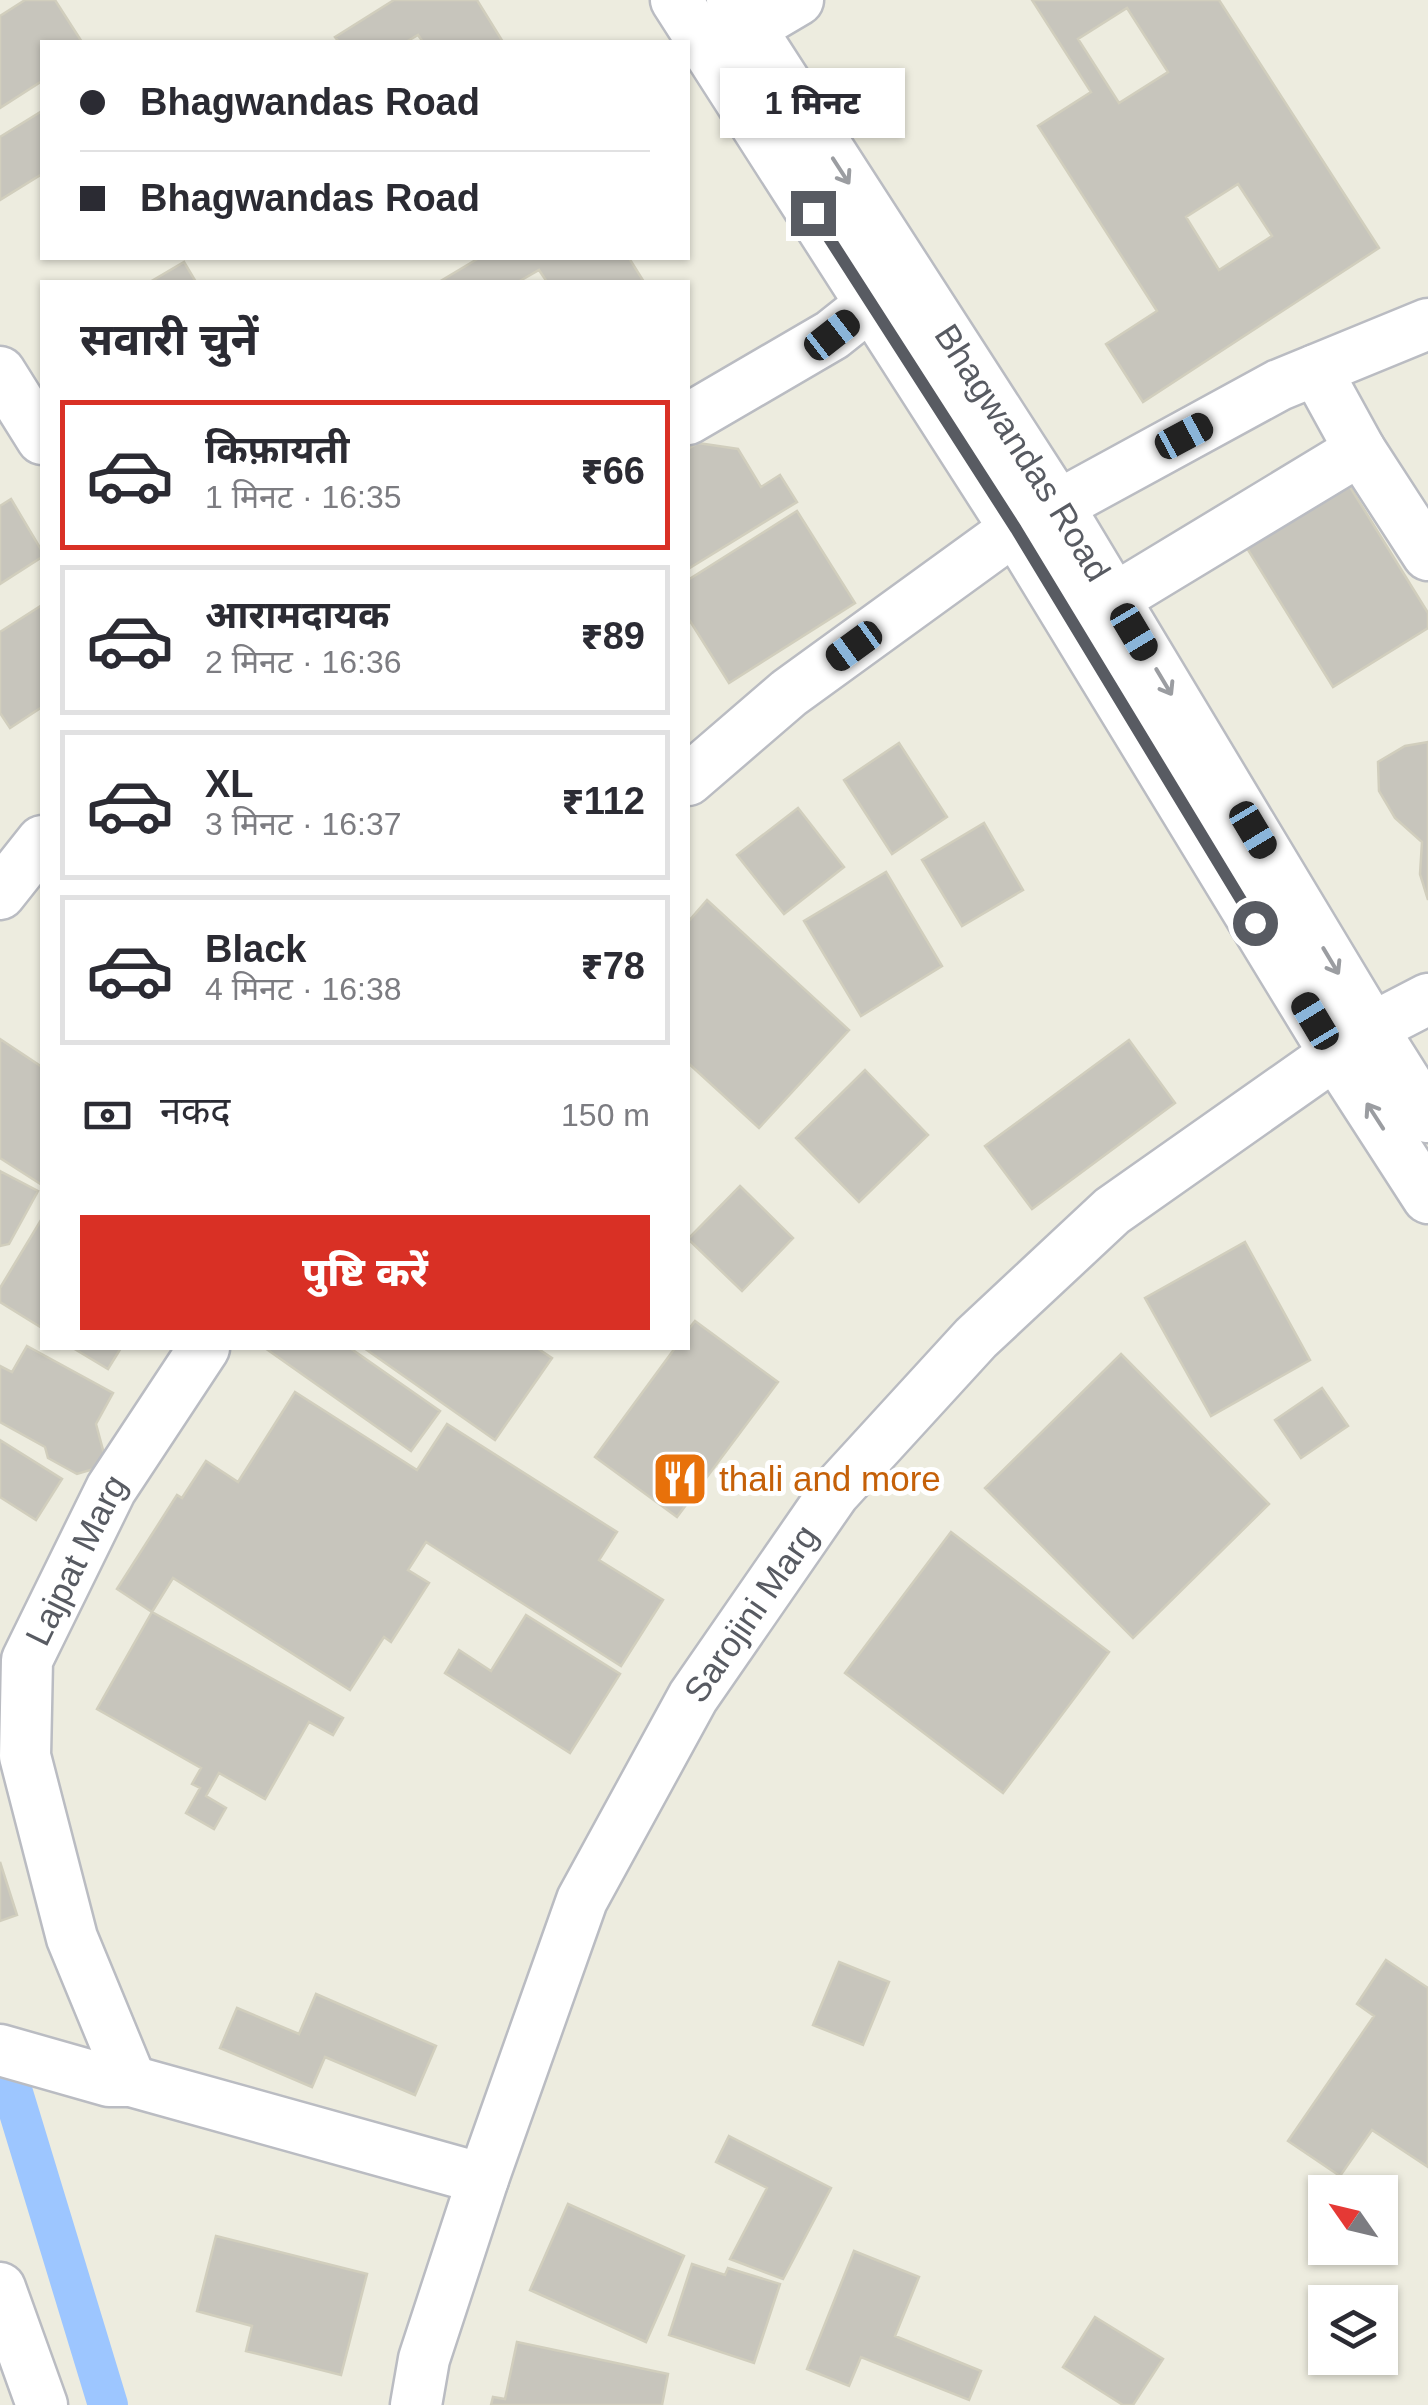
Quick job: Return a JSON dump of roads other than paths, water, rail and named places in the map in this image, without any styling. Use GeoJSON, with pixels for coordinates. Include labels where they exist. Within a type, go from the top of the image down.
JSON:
{"type":"FeatureCollection","features":[{"type":"Feature","properties":{"kind":"street","name":"Bhagwandas Road"},"geometry":{"type":"LineString","coordinates":[[676,0],[1016,529],[1353,1041],[1428,1116]]}},
{"type":"Feature","properties":{"kind":"street"},"geometry":{"type":"LineString","coordinates":[[741,14],[798,0]]}},
{"type":"Feature","properties":{"kind":"street","name":"Bhagwandas Road"},"geometry":{"type":"LineString","coordinates":[[741,14],[1058,504],[1114,599],[1353,1041],[1428,1198]]}},
{"type":"Feature","properties":{"kind":"street"},"geometry":{"type":"LineString","coordinates":[[690,418],[832,335],[871,304]]}},
{"type":"Feature","properties":{"kind":"street"},"geometry":{"type":"LineString","coordinates":[[690,778],[790,693],[1016,529],[1279,385],[1428,324]]}},
{"type":"Feature","properties":{"kind":"street"},"geometry":{"type":"LineString","coordinates":[[1316,370],[1360,450],[1428,555]]}},
{"type":"Feature","properties":{"kind":"street"},"geometry":{"type":"LineString","coordinates":[[0,372],[40,437]]}},
{"type":"Feature","properties":{"kind":"street"},"geometry":{"type":"LineString","coordinates":[[1114,599],[1360,450]]}},
{"type":"Feature","properties":{"kind":"street"},"geometry":{"type":"LineString","coordinates":[[0,894],[40,844]]}},
{"type":"Feature","properties":{"kind":"street","name":"Sarojini Marg"},"geometry":{"type":"LineString","coordinates":[[416,2405],[424,2359],[483,2178],[582,1900],[694,1697],[834,1494],[976,1338],[1112,1211],[1353,1041],[1428,999]]}},
{"type":"Feature","properties":{"kind":"street","name":"Lajpat Marg"},"geometry":{"type":"LineString","coordinates":[[120,2081],[72,1938],[25,1756],[13,1674],[27,1660],[110,1489],[203,1350]]}},
{"type":"Feature","properties":{"kind":"street"},"geometry":{"type":"LineString","coordinates":[[0,2050],[483,2178]]}},
{"type":"Feature","properties":{"kind":"street"},"geometry":{"type":"LineString","coordinates":[[0,2288],[42,2405]]}},
{"type":"Feature","properties":{"kind":"waterway"},"geometry":{"type":"LineString","coordinates":[[0,2050],[108,2405]]}},
{"type":"Feature","properties":{"kind":"place","name":"thali and more"},"geometry":{"type":"Point","coordinates":[680,1479]}}]}
